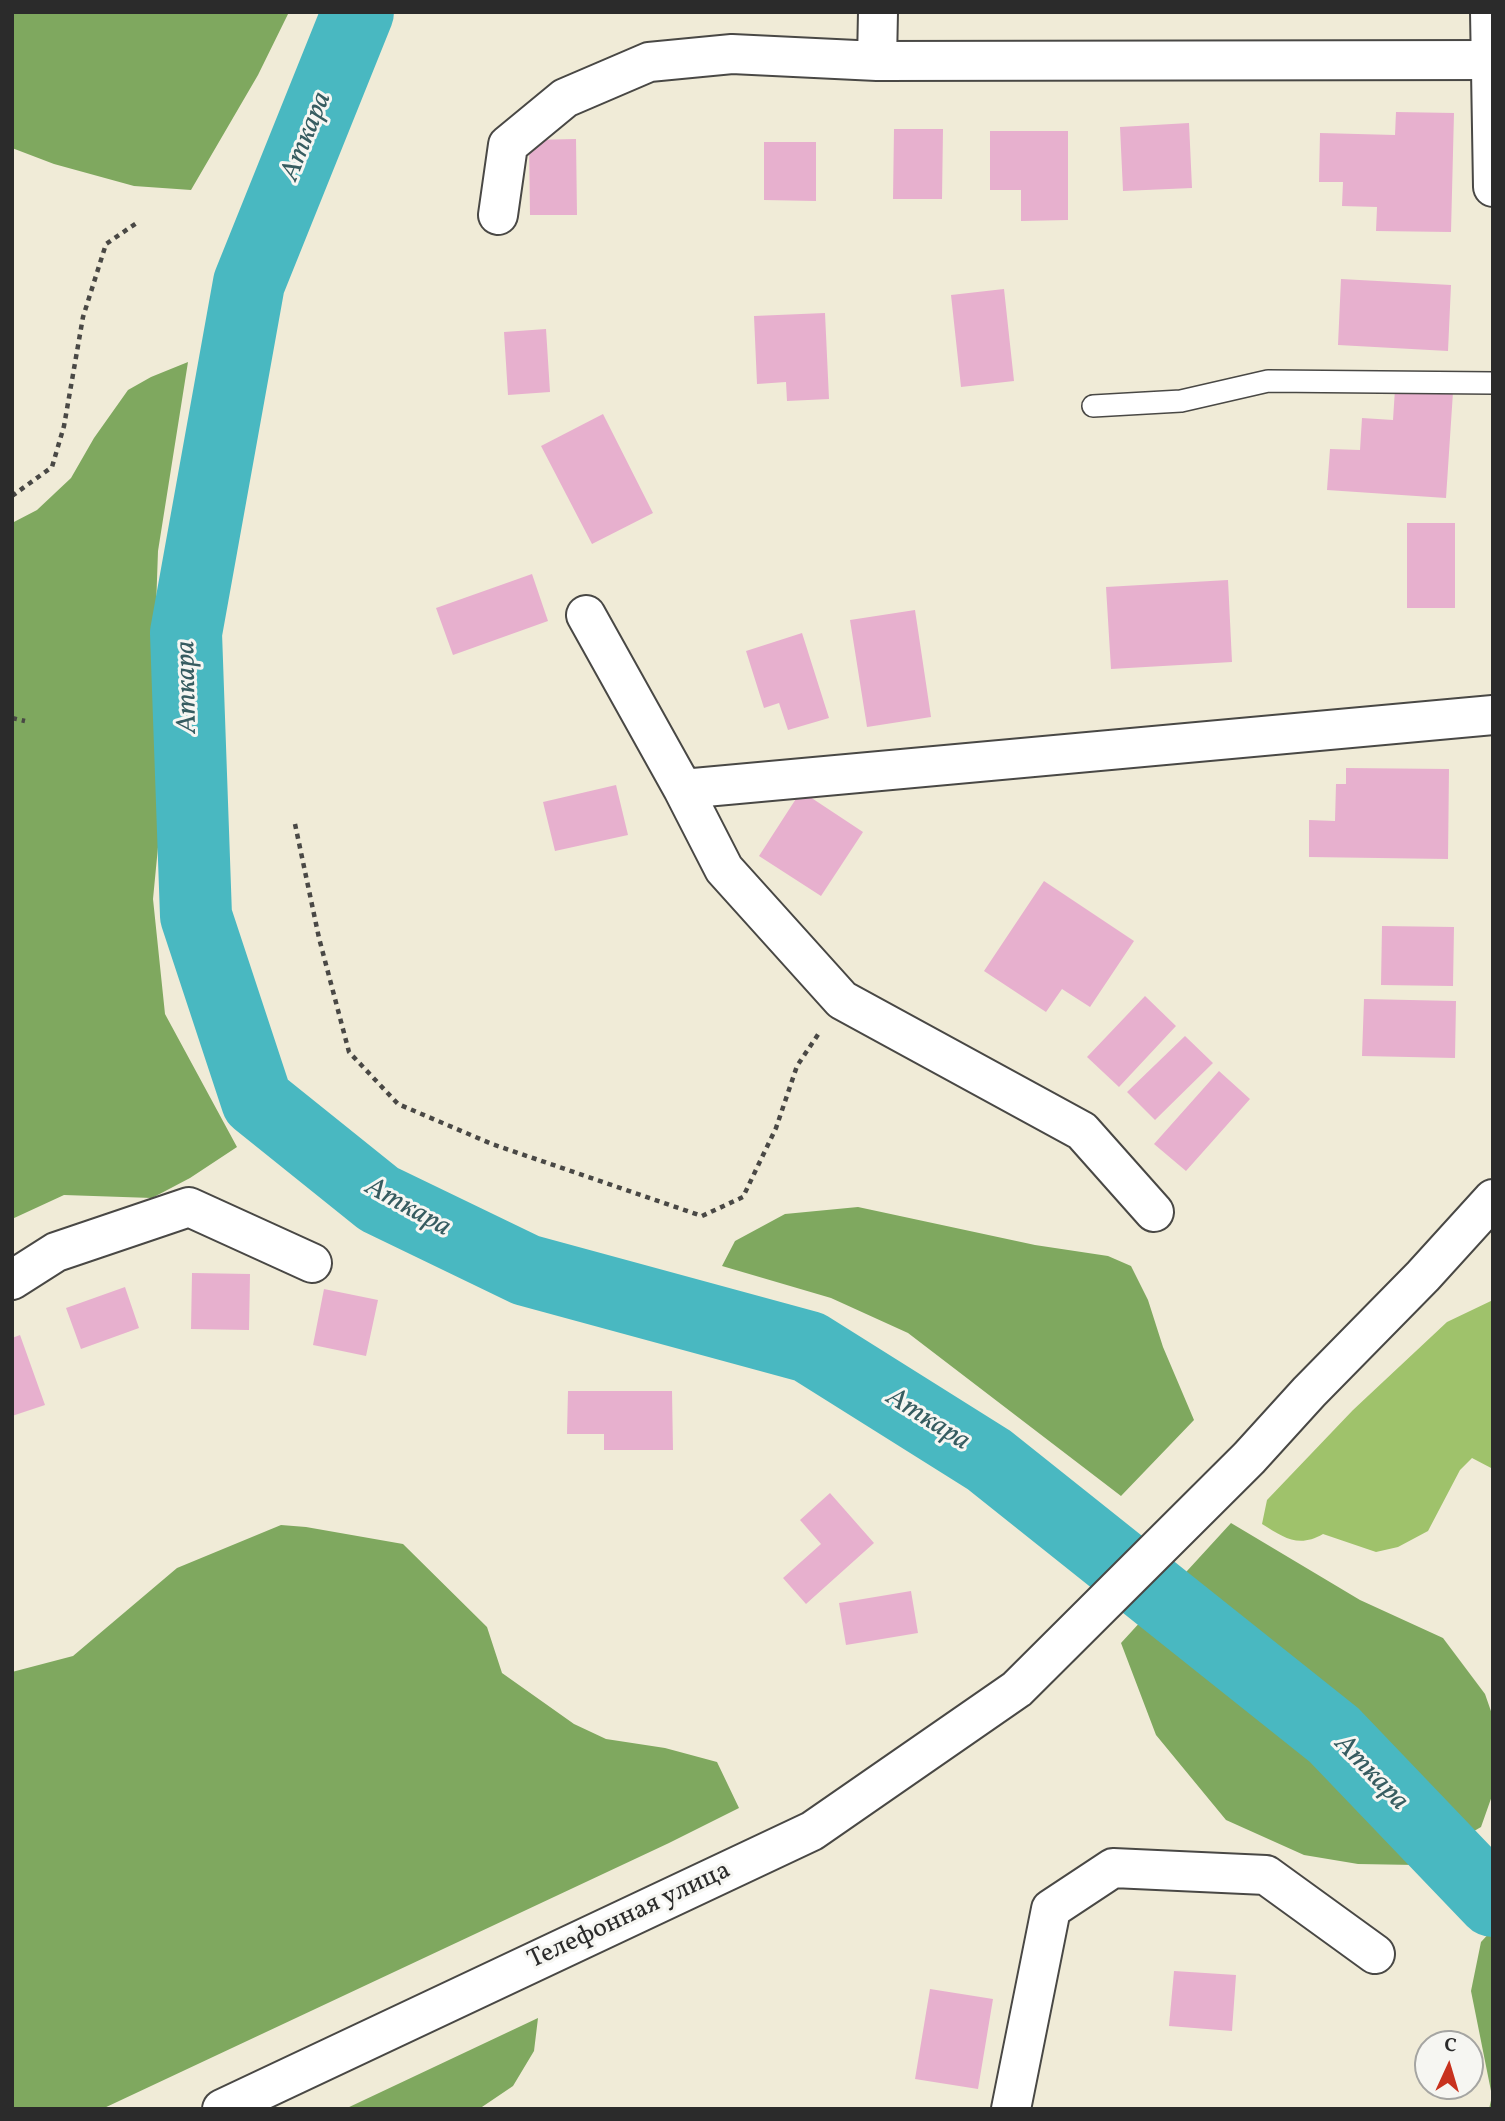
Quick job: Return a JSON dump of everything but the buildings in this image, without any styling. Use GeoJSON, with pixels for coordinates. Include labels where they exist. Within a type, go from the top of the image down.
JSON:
{"type":"FeatureCollection","features":[{"type":"Feature","properties":{"kind":"street"},"geometry":{"type":"LineString","coordinates":[[877,61],[878,12]]}},
{"type":"Feature","properties":{"kind":"street"},"geometry":{"type":"LineString","coordinates":[[1490,12],[1493,187]]}},
{"type":"Feature","properties":{"kind":"street"},"geometry":{"type":"LineString","coordinates":[[498,215],[508,145],[565,98],[649,62],[732,54],[877,61],[1492,60]]}},
{"type":"Feature","properties":{"kind":"street"},"geometry":{"type":"LineString","coordinates":[[586,615],[683,789],[724,869],[842,1000],[1082,1131],[1154,1212]]}},
{"type":"Feature","properties":{"kind":"street"},"geometry":{"type":"LineString","coordinates":[[683,789],[1493,715]]}},
{"type":"Feature","properties":{"kind":"street","name":"Телефонная улица"},"geometry":{"type":"LineString","coordinates":[[222,2109],[812,1831],[1017,1689],[1249,1458],[1493,1199]]}},
{"type":"Feature","properties":{"kind":"street"},"geometry":{"type":"LineString","coordinates":[[12,1280],[56,1252],[189,1207],[312,1263]]}},
{"type":"Feature","properties":{"kind":"street"},"geometry":{"type":"LineString","coordinates":[[1012,2109],[1051,1909],[1113,1868],[1266,1875],[1375,1954]]}},
{"type":"Feature","properties":{"kind":"lane"},"geometry":{"type":"LineString","coordinates":[[1093,407],[1181,401],[1268,381],[1493,383]]}},
{"type":"Feature","properties":{"kind":"path"},"geometry":{"type":"LineString","coordinates":[[12,496],[52,467],[64,426],[83,317],[106,244],[138,222]]}},
{"type":"Feature","properties":{"kind":"path"},"geometry":{"type":"LineString","coordinates":[[12,718],[25,721]]}},
{"type":"Feature","properties":{"kind":"path"},"geometry":{"type":"LineString","coordinates":[[295,824],[319,937],[349,1052],[398,1104],[492,1144],[702,1216],[743,1197],[776,1128],[797,1066],[842,1000]]}},
{"type":"Feature","properties":{"kind":"green space"},"geometry":{"type":"Polygon","coordinates":[[[12,12],[289,12],[258,75],[191,190],[134,186],[54,164],[12,148],[12,12]]]}},
{"type":"Feature","properties":{"kind":"green space"},"geometry":{"type":"Polygon","coordinates":[[[188,362],[158,551],[153,693],[161,816],[153,899],[165,1014],[237,1147],[190,1178],[152,1198],[64,1195],[12,1219],[12,523],[37,510],[71,478],[94,438],[128,390],[188,362]]]}},
{"type":"Feature","properties":{"kind":"green space"},"geometry":{"type":"Polygon","coordinates":[[[858,1207],[1035,1245],[1108,1256],[1131,1266],[1148,1300],[1163,1347],[1194,1420],[1121,1496],[908,1333],[831,1298],[722,1266],[735,1241],[785,1214],[858,1207]]]}},
{"type":"Feature","properties":{"kind":"green space"},"geometry":{"type":"Polygon","coordinates":[[[1493,1300],[1493,1469],[1472,1458],[1460,1470],[1428,1531],[1398,1547],[1376,1552],[1323,1534],[1306,1540],[1292,1540],[1262,1524],[1267,1500],[1353,1410],[1447,1322],[1493,1300]]]}},
{"type":"Feature","properties":{"kind":"green space"},"geometry":{"type":"Polygon","coordinates":[[[1231,1523],[1360,1600],[1443,1638],[1485,1694],[1493,1717],[1493,1793],[1481,1827],[1416,1865],[1358,1864],[1304,1855],[1226,1820],[1156,1735],[1121,1643],[1231,1523]]]}},
{"type":"Feature","properties":{"kind":"green space"},"geometry":{"type":"Polygon","coordinates":[[[281,1525],[403,1544],[487,1627],[502,1673],[574,1724],[606,1739],[665,1748],[717,1762],[739,1808],[102,2109],[12,2109],[12,1672],[73,1656],[177,1568],[281,1525]]]}},
{"type":"Feature","properties":{"kind":"green space"},"geometry":{"type":"Polygon","coordinates":[[[1493,1929],[1493,2109],[1489,2109],[1492,2096],[1484,2056],[1484,2030],[1479,2030],[1471,1991],[1481,1942],[1493,1929]]]}},
{"type":"Feature","properties":{"kind":"green space"},"geometry":{"type":"Polygon","coordinates":[[[538,2018],[534,2051],[513,2086],[479,2109],[345,2109],[538,2018]]]}},
{"type":"Feature","properties":{"kind":"waterway","name":"Аткара"},"geometry":{"type":"LineString","coordinates":[[358,12],[249,283],[186,633],[196,916],[257,1101],[379,1199],[526,1270],[809,1347],[989,1460],[1334,1735],[1493,1901]]}}]}
